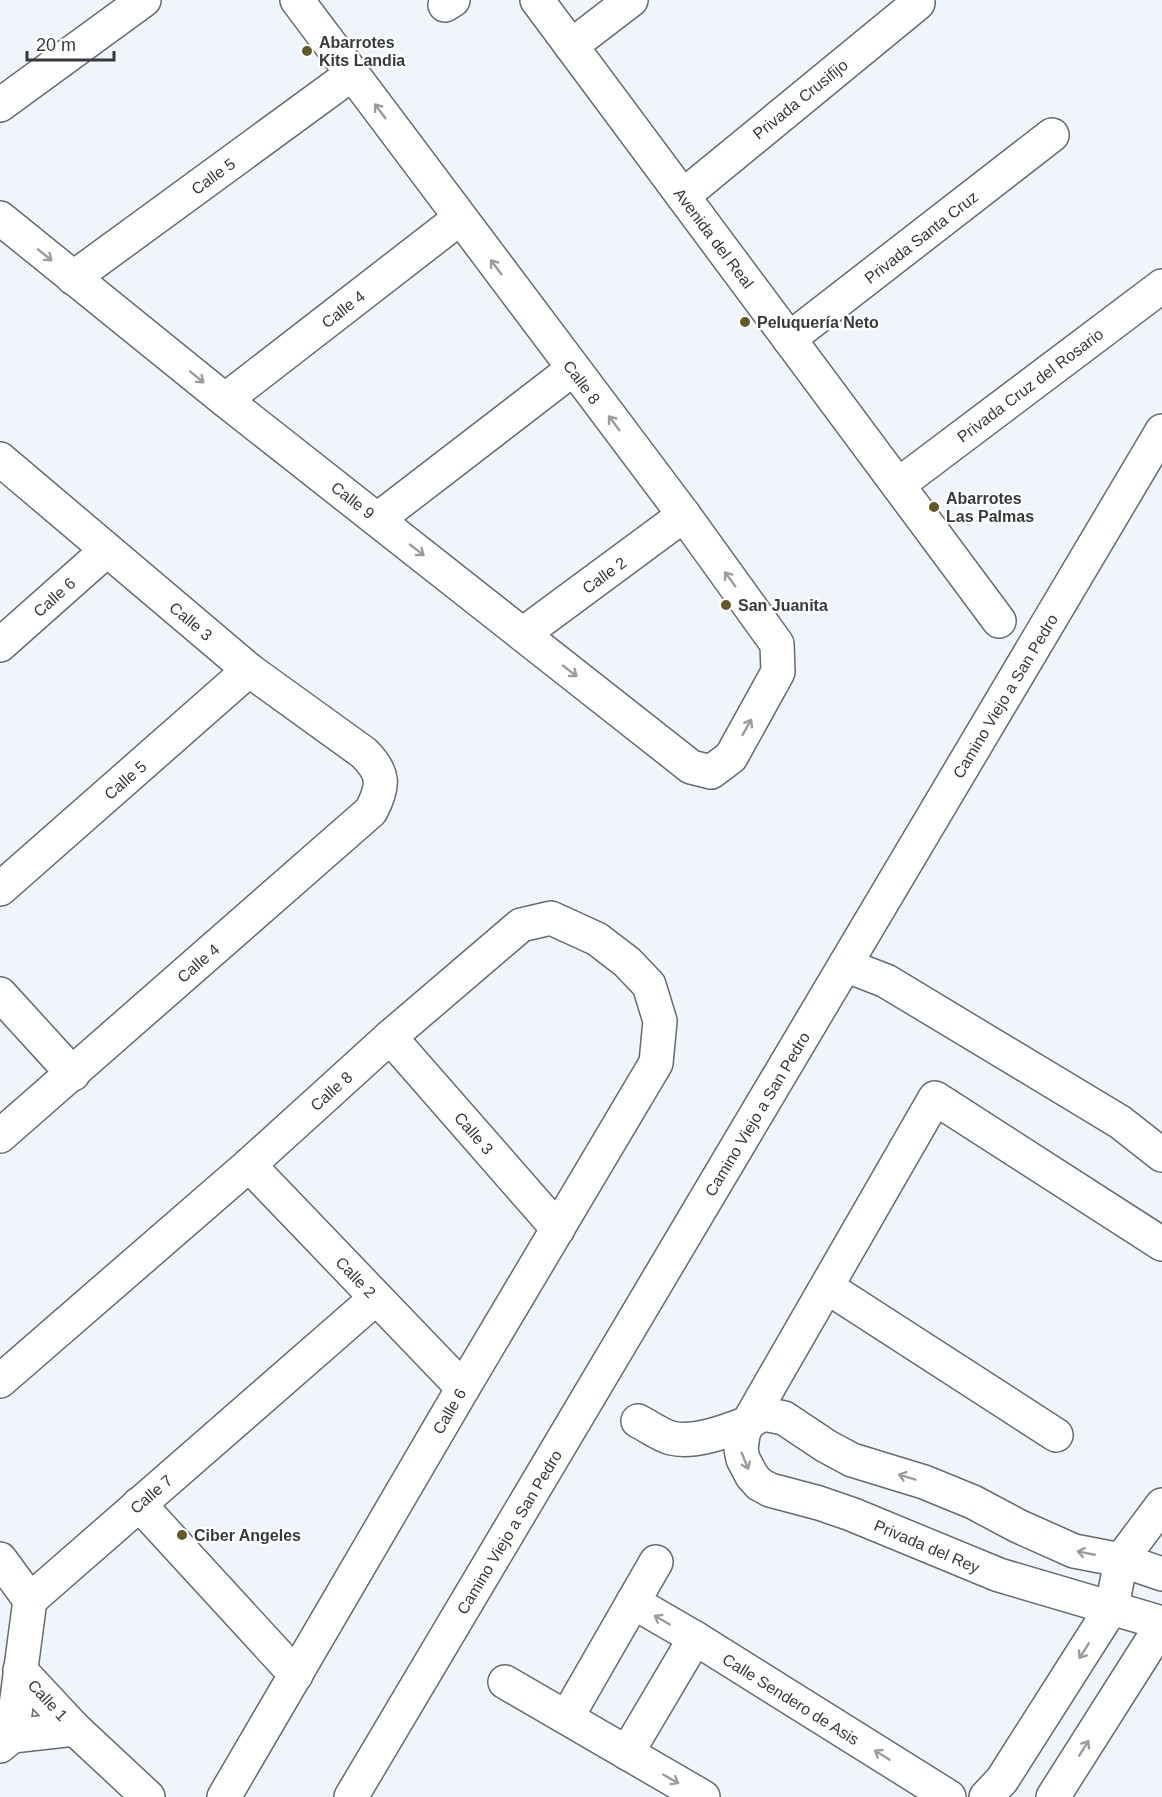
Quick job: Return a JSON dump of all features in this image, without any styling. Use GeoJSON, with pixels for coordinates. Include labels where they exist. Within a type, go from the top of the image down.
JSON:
{"type":"FeatureCollection","features":[{"type":"Feature","properties":{"kind":"street"},"geometry":{"type":"LineString","coordinates":[[0,105],[144,0]]}},
{"type":"Feature","properties":{"kind":"street","name":"Calle 8"},"geometry":{"type":"LineString","coordinates":[[297,0],[684,515],[777,644],[778,672],[731,757],[711,772]]}},
{"type":"Feature","properties":{"kind":"street","name":"Avenida del Real"},"geometry":{"type":"LineString","coordinates":[[537,0],[999,621]]}},
{"type":"Feature","properties":{"kind":"street"},"geometry":{"type":"LineString","coordinates":[[571,46],[631,0]]}},
{"type":"Feature","properties":{"kind":"street","name":"Privada Crusifijo"},"geometry":{"type":"LineString","coordinates":[[683,196],[918,3]]}},
{"type":"Feature","properties":{"kind":"street","name":"Calle 5"},"geometry":{"type":"LineString","coordinates":[[73,278],[352,74]]}},
{"type":"Feature","properties":{"kind":"street","name":"Privada Santa Cruz"},"geometry":{"type":"LineString","coordinates":[[789,339],[1052,135]]}},
{"type":"Feature","properties":{"kind":"street","name":"Calle 9"},"geometry":{"type":"LineString","coordinates":[[0,218],[225,400],[691,767],[711,772]]}},
{"type":"Feature","properties":{"kind":"street","name":"Calle 4"},"geometry":{"type":"LineString","coordinates":[[225,400],[460,218]]}},
{"type":"Feature","properties":{"kind":"street","name":"Privada Cruz del Rosario"},"geometry":{"type":"LineString","coordinates":[[898,485],[1162,286]]}},
{"type":"Feature","properties":{"kind":"street"},"geometry":{"type":"LineString","coordinates":[[378,519],[573,369]]}},
{"type":"Feature","properties":{"kind":"street","name":"Camino Viejo a San Pedro"},"geometry":{"type":"LineString","coordinates":[[351,1797],[1162,431]]}},
{"type":"Feature","properties":{"kind":"street","name":"Calle 3"},"geometry":{"type":"LineString","coordinates":[[0,459],[249,670],[364,753],[376,765],[381,780]]}},
{"type":"Feature","properties":{"kind":"street","name":"Calle 2"},"geometry":{"type":"LineString","coordinates":[[523,634],[684,515]]}},
{"type":"Feature","properties":{"kind":"street","name":"Calle 6"},"geometry":{"type":"LineString","coordinates":[[0,645],[107,550]]}},
{"type":"Feature","properties":{"kind":"street","name":"Calle 5"},"geometry":{"type":"LineString","coordinates":[[0,889],[249,670]]}},
{"type":"Feature","properties":{"kind":"street","name":"Calle 4"},"geometry":{"type":"LineString","coordinates":[[0,1136],[371,811],[378,796],[381,780]]}},
{"type":"Feature","properties":{"kind":"street","name":"Calle 8"},"geometry":{"type":"LineString","coordinates":[[0,1381],[249,1165],[390,1037],[521,925],[551,918],[597,939],[627,962],[649,985],[660,1022]]}},
{"type":"Feature","properties":{"kind":"street"},"geometry":{"type":"LineString","coordinates":[[845,964],[896,987],[1120,1122],[1162,1155]]}},
{"type":"Feature","properties":{"kind":"street"},"geometry":{"type":"LineString","coordinates":[[0,994],[73,1074]]}},
{"type":"Feature","properties":{"kind":"street","name":"Calle 6"},"geometry":{"type":"LineString","coordinates":[[224,1797],[656,1063],[660,1022]]}},
{"type":"Feature","properties":{"kind":"street","name":"Calle 3"},"geometry":{"type":"LineString","coordinates":[[390,1037],[558,1229]]}},
{"type":"Feature","properties":{"kind":"street","name":"Privada del Rey"},"geometry":{"type":"LineString","coordinates":[[1162,1244],[935,1098],[748,1423],[741,1442],[747,1467],[759,1484],[781,1494],[819,1503],[850,1514],[999,1575],[1112,1607],[1162,1624]]}},
{"type":"Feature","properties":{"kind":"street","name":"Calle 2"},"geometry":{"type":"LineString","coordinates":[[249,1165],[463,1388]]}},
{"type":"Feature","properties":{"kind":"street"},"geometry":{"type":"LineString","coordinates":[[826,1287],[1056,1435]]}},
{"type":"Feature","properties":{"kind":"street","name":"Calle 7"},"geometry":{"type":"LineString","coordinates":[[30,1600],[376,1298]]}},
{"type":"Feature","properties":{"kind":"street"},"geometry":{"type":"LineString","coordinates":[[638,1421],[672,1438],[692,1438],[718,1434],[748,1423],[764,1414],[784,1418],[852,1460],[924,1482],[973,1502],[1018,1526],[1074,1551],[1121,1560],[1162,1574]]}},
{"type":"Feature","properties":{"kind":"street"},"geometry":{"type":"LineString","coordinates":[[139,1504],[296,1675]]}},
{"type":"Feature","properties":{"kind":"street"},"geometry":{"type":"LineString","coordinates":[[986,1797],[1002,1780],[1112,1607],[1121,1560],[1162,1505]]}},
{"type":"Feature","properties":{"kind":"street"},"geometry":{"type":"LineString","coordinates":[[999,1575],[1018,1526]]}},
{"type":"Feature","properties":{"kind":"street"},"geometry":{"type":"LineString","coordinates":[[0,1559],[30,1600],[20,1670],[6,1741]]}},
{"type":"Feature","properties":{"kind":"street"},"geometry":{"type":"LineString","coordinates":[[567,1717],[656,1562]]}},
{"type":"Feature","properties":{"kind":"street","name":"Calle Sendero de Asis"},"geometry":{"type":"LineString","coordinates":[[633,1602],[695,1638],[904,1785],[949,1797]]}},
{"type":"Feature","properties":{"kind":"street"},"geometry":{"type":"LineString","coordinates":[[1053,1797],[1162,1624]]}},
{"type":"Feature","properties":{"kind":"street"},"geometry":{"type":"LineString","coordinates":[[627,1753],[695,1638]]}},
{"type":"Feature","properties":{"kind":"street","name":"Calle 1"},"geometry":{"type":"LineString","coordinates":[[20,1670],[75,1729],[148,1797]]}},
{"type":"Feature","properties":{"kind":"street"},"geometry":{"type":"LineString","coordinates":[[506,1682],[703,1797]]}},
{"type":"Feature","properties":{"kind":"street","name":"Calle 1"},"geometry":{"type":"LineString","coordinates":[[6,1741],[75,1729]]}},
{"type":"Feature","properties":{"kind":"place","name":"Abarrotes Kits Landia"},"geometry":{"type":"Point","coordinates":[307,51]}},
{"type":"Feature","properties":{"kind":"place","name":"Peluquería Neto"},"geometry":{"type":"Point","coordinates":[745,322]}},
{"type":"Feature","properties":{"kind":"place","name":"Abarrotes Las Palmas"},"geometry":{"type":"Point","coordinates":[934,507]}},
{"type":"Feature","properties":{"kind":"place","name":"San Juanita"},"geometry":{"type":"Point","coordinates":[726,605]}},
{"type":"Feature","properties":{"kind":"place","name":"Ciber Angeles"},"geometry":{"type":"Point","coordinates":[182,1535]}}]}
